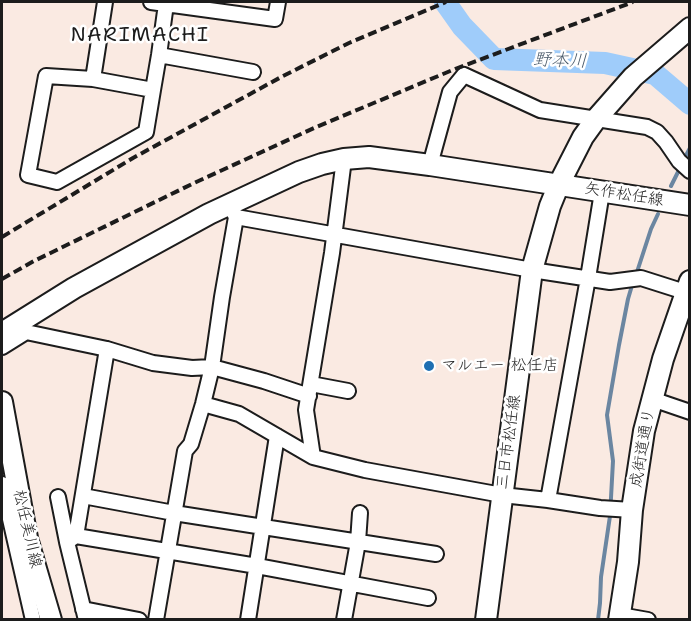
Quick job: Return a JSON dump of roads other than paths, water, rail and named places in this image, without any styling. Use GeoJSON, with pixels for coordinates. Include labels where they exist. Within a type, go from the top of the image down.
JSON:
{"type":"FeatureCollection","features":[{"type":"Feature","properties":{"kind":"main road","name":"三日市松任線"},"geometry":{"type":"LineString","coordinates":[[486,620],[532,270],[550,206],[583,137],[596,119],[633,77],[690,28]]}},
{"type":"Feature","properties":{"kind":"main road","name":"矢作松任線"},"geometry":{"type":"LineString","coordinates":[[2,333],[74,288],[209,214],[233,211],[299,172],[344,159],[369,157],[430,165],[690,205]]}},
{"type":"Feature","properties":{"kind":"main road","name":"成街道通り"},"geometry":{"type":"LineString","coordinates":[[620,617],[628,562],[617,509],[644,431],[663,359],[688,286]]}},
{"type":"Feature","properties":{"kind":"main road","name":"松任美川線"},"geometry":{"type":"LineString","coordinates":[[2,402],[27,538],[51,620]]}},
{"type":"Feature","properties":{"kind":"street"},"geometry":{"type":"LineString","coordinates":[[93,79],[105,2]]}},
{"type":"Feature","properties":{"kind":"street"},"geometry":{"type":"LineString","coordinates":[[151,2],[274,19],[278,2]]}},
{"type":"Feature","properties":{"kind":"street"},"geometry":{"type":"LineString","coordinates":[[153,90],[93,79],[46,76],[28,175],[57,182],[146,132],[159,55],[166,4]]}},
{"type":"Feature","properties":{"kind":"street"},"geometry":{"type":"LineString","coordinates":[[159,55],[253,72]]}},
{"type":"Feature","properties":{"kind":"street"},"geometry":{"type":"LineString","coordinates":[[430,165],[450,92],[464,75],[540,110],[647,127],[657,132],[685,167]]}},
{"type":"Feature","properties":{"kind":"street"},"geometry":{"type":"LineString","coordinates":[[313,457],[306,410],[335,234],[344,159]]}},
{"type":"Feature","properties":{"kind":"street"},"geometry":{"type":"LineString","coordinates":[[548,500],[602,192]]}},
{"type":"Feature","properties":{"kind":"street"},"geometry":{"type":"LineString","coordinates":[[156,620],[185,451],[191,444],[212,367],[233,211],[335,234],[532,270],[610,282],[635,279],[688,286]]}},
{"type":"Feature","properties":{"kind":"street"},"geometry":{"type":"LineString","coordinates":[[2,346],[26,332],[107,349],[163,365],[192,368],[212,367],[310,390],[348,391]]}},
{"type":"Feature","properties":{"kind":"street"},"geometry":{"type":"LineString","coordinates":[[71,539],[83,496],[107,349]]}},
{"type":"Feature","properties":{"kind":"street"},"geometry":{"type":"LineString","coordinates":[[652,399],[690,412]]}},
{"type":"Feature","properties":{"kind":"street"},"geometry":{"type":"LineString","coordinates":[[203,404],[239,414],[313,457],[365,470],[502,495],[617,509]]}},
{"type":"Feature","properties":{"kind":"street"},"geometry":{"type":"LineString","coordinates":[[248,620],[277,436]]}},
{"type":"Feature","properties":{"kind":"street"},"geometry":{"type":"LineString","coordinates":[[2,484],[33,620]]}},
{"type":"Feature","properties":{"kind":"street"},"geometry":{"type":"LineString","coordinates":[[83,496],[174,513],[436,554]]}},
{"type":"Feature","properties":{"kind":"street"},"geometry":{"type":"LineString","coordinates":[[58,497],[71,539],[85,614],[139,620]]}},
{"type":"Feature","properties":{"kind":"street"},"geometry":{"type":"LineString","coordinates":[[344,620],[358,542],[360,513]]}},
{"type":"Feature","properties":{"kind":"street"},"geometry":{"type":"LineString","coordinates":[[71,539],[168,551],[428,598]]}},
{"type":"Feature","properties":{"kind":"street"},"geometry":{"type":"LineString","coordinates":[[620,617],[648,620]]}},
{"type":"Feature","properties":{"kind":"waterway","name":"野本川"},"geometry":{"type":"LineString","coordinates":[[445,2],[462,26],[494,59],[605,63],[655,74],[690,104]]}},
{"type":"Feature","properties":{"kind":"waterway"},"geometry":{"type":"LineString","coordinates":[[683,161],[690,148]]}},
{"type":"Feature","properties":{"kind":"waterway"},"geometry":{"type":"LineString","coordinates":[[671,186],[680,168]]}},
{"type":"Feature","properties":{"kind":"waterway"},"geometry":{"type":"LineString","coordinates":[[636,275],[658,214]]}},
{"type":"Feature","properties":{"kind":"waterway"},"geometry":{"type":"LineString","coordinates":[[598,620],[601,577],[610,516],[613,461],[607,415],[633,282]]}},
{"type":"Feature","properties":{"kind":"railway"},"geometry":{"type":"LineString","coordinates":[[2,237],[133,158],[283,76],[349,43],[446,2]]}},
{"type":"Feature","properties":{"kind":"railway"},"geometry":{"type":"LineString","coordinates":[[2,279],[192,184],[314,128],[455,69],[633,2]]}},
{"type":"Feature","properties":{"kind":"place","name":"マルエー 松任店"},"geometry":{"type":"Point","coordinates":[429,366]}},
{"type":"Feature","properties":{"kind":"district","name":"NARIMACHI"},"geometry":{"type":"Point","coordinates":[140,36]}}]}
